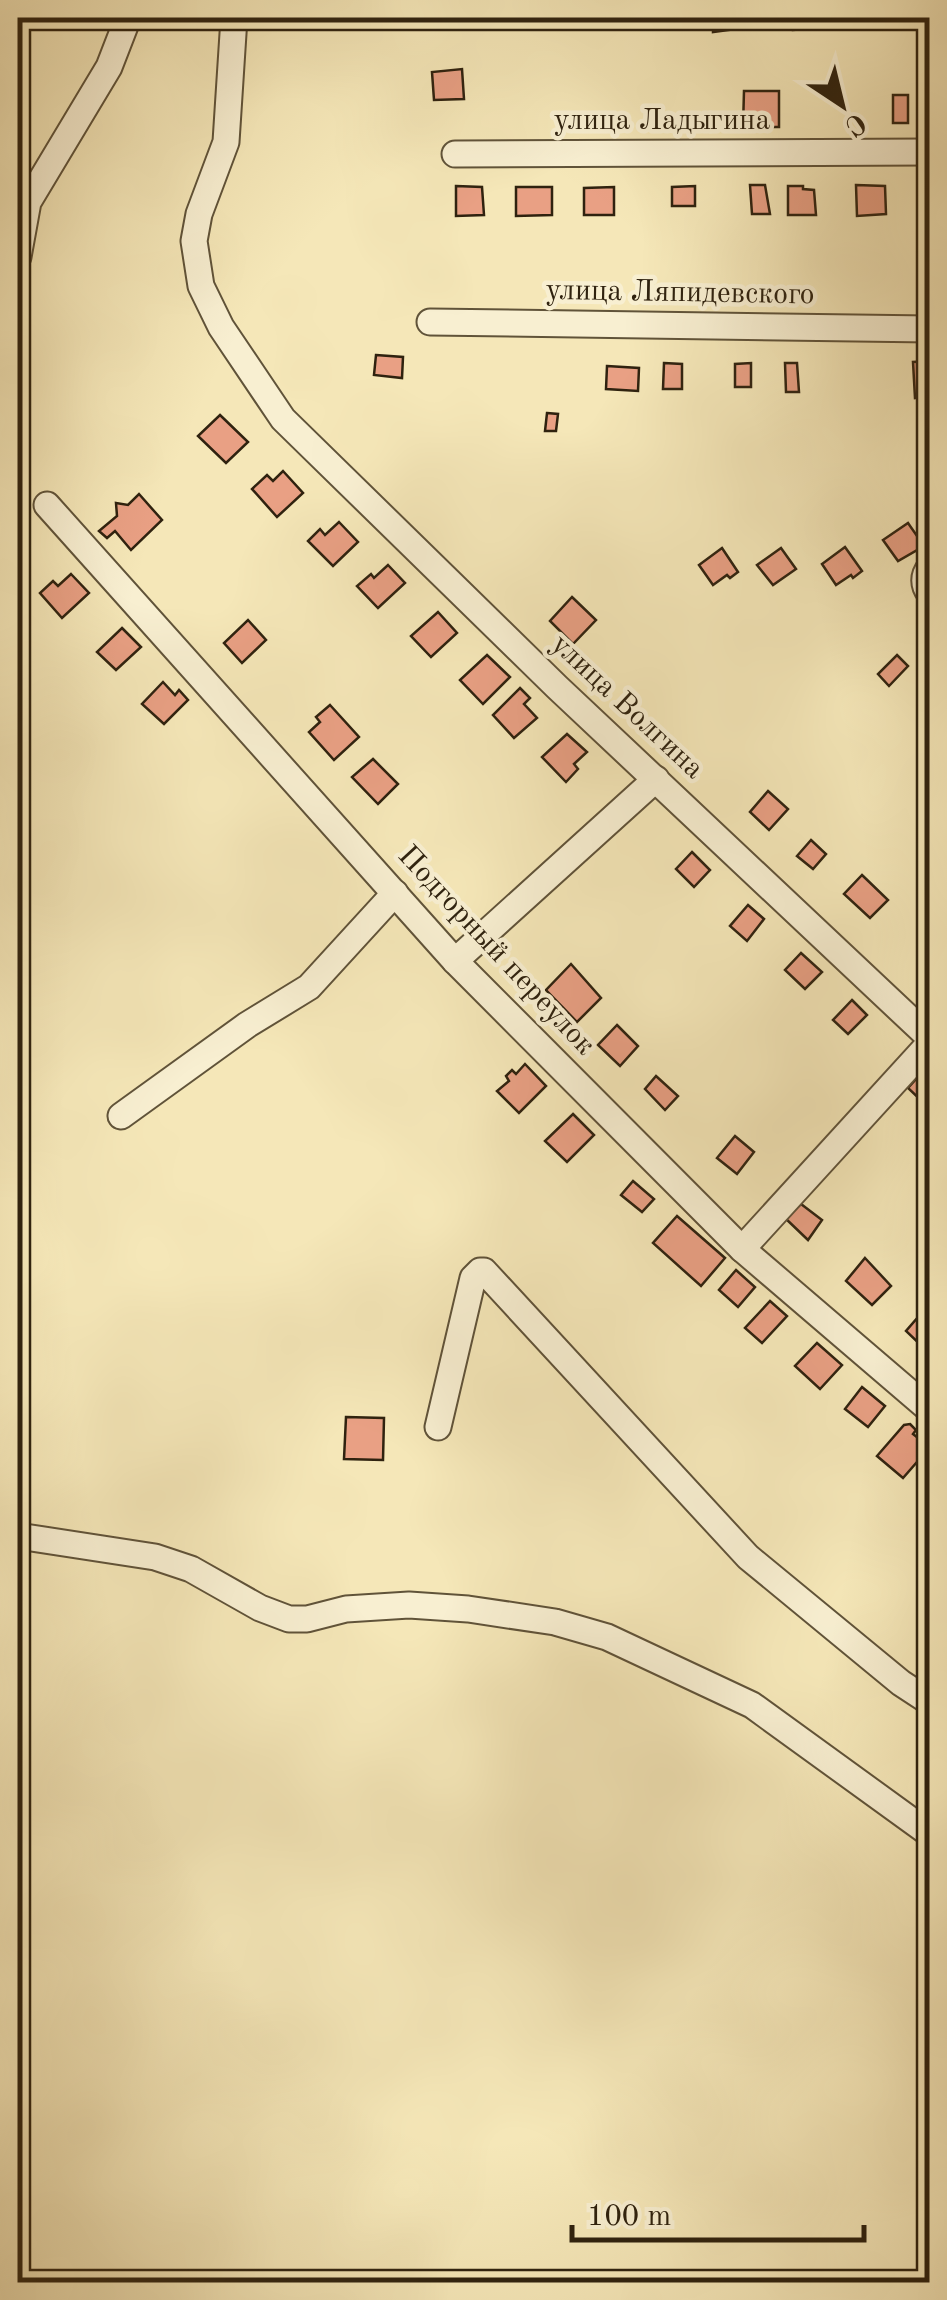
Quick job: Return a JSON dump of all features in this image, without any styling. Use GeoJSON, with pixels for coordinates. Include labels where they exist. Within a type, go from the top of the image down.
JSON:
{"type":"FeatureCollection","features":[{"type":"Feature","properties":{"kind":"street"},"geometry":{"type":"LineString","coordinates":[[18,257],[28,180],[109,67],[128,18]]}},
{"type":"Feature","properties":{"kind":"street","name":"улица Волгина"},"geometry":{"type":"LineString","coordinates":[[234,18],[226,142],[199,214],[194,242],[201,286],[221,327],[283,419],[557,687],[930,1041]]}},
{"type":"Feature","properties":{"kind":"street","name":"улица Ладыгина"},"geometry":{"type":"LineString","coordinates":[[455,154],[930,152]]}},
{"type":"Feature","properties":{"kind":"street","name":"улица Ляпидевского"},"geometry":{"type":"LineString","coordinates":[[430,322],[930,329]]}},
{"type":"Feature","properties":{"kind":"street","name":"Подгорный переулок"},"geometry":{"type":"LineString","coordinates":[[46,505],[455,961],[742,1249],[930,1410]]}},
{"type":"Feature","properties":{"kind":"street"},"geometry":{"type":"LineString","coordinates":[[455,961],[656,778]]}},
{"type":"Feature","properties":{"kind":"street"},"geometry":{"type":"LineString","coordinates":[[121,1116],[247,1025],[310,987],[396,893]]}},
{"type":"Feature","properties":{"kind":"street"},"geometry":{"type":"LineString","coordinates":[[742,1249],[930,1041]]}},
{"type":"Feature","properties":{"kind":"street"},"geometry":{"type":"LineString","coordinates":[[438,1428],[473,1278],[484,1271],[748,1557],[901,1683],[930,1702]]}},
{"type":"Feature","properties":{"kind":"street"},"geometry":{"type":"LineString","coordinates":[[18,1536],[155,1557],[192,1569],[275,1616],[289,1619],[308,1619],[346,1609],[410,1605],[555,1622],[608,1637],[752,1705],[930,1834]]}},
{"type":"Feature","properties":{"kind":"building"},"geometry":{"type":"Polygon","coordinates":[[[713,18],[728,18],[729,30],[713,32],[713,18]]]}},
{"type":"Feature","properties":{"kind":"building"},"geometry":{"type":"Polygon","coordinates":[[[793,18],[807,18],[807,29],[793,30],[793,18]]]}},
{"type":"Feature","properties":{"kind":"building"},"geometry":{"type":"Polygon","coordinates":[[[462,69],[464,99],[434,100],[432,72],[462,69]]]}},
{"type":"Feature","properties":{"kind":"building"},"geometry":{"type":"Polygon","coordinates":[[[744,91],[779,91],[779,127],[743,127],[744,91]]]}},
{"type":"Feature","properties":{"kind":"building"},"geometry":{"type":"Polygon","coordinates":[[[893,95],[908,95],[908,123],[893,123],[893,95]]]}},
{"type":"Feature","properties":{"kind":"building"},"geometry":{"type":"Polygon","coordinates":[[[750,185],[765,185],[770,214],[752,214],[750,185]]]}},
{"type":"Feature","properties":{"kind":"building"},"geometry":{"type":"Polygon","coordinates":[[[856,185],[885,186],[886,214],[857,216],[856,185]]]}},
{"type":"Feature","properties":{"kind":"building"},"geometry":{"type":"Polygon","coordinates":[[[456,186],[482,187],[484,215],[456,216],[456,186]]]}},
{"type":"Feature","properties":{"kind":"building"},"geometry":{"type":"Polygon","coordinates":[[[695,186],[695,206],[672,206],[672,187],[695,186]]]}},
{"type":"Feature","properties":{"kind":"building"},"geometry":{"type":"Polygon","coordinates":[[[788,186],[814,190],[816,215],[788,215],[788,186]]]}},
{"type":"Feature","properties":{"kind":"building"},"geometry":{"type":"Polygon","coordinates":[[[516,187],[552,187],[552,215],[516,216],[516,187]]]}},
{"type":"Feature","properties":{"kind":"building"},"geometry":{"type":"Polygon","coordinates":[[[614,187],[614,215],[584,215],[584,188],[614,187]]]}},
{"type":"Feature","properties":{"kind":"building"},"geometry":{"type":"Polygon","coordinates":[[[376,355],[403,357],[402,378],[374,375],[376,355]]]}},
{"type":"Feature","properties":{"kind":"building"},"geometry":{"type":"Polygon","coordinates":[[[930,361],[930,396],[915,398],[913,362],[930,361]]]}},
{"type":"Feature","properties":{"kind":"building"},"geometry":{"type":"Polygon","coordinates":[[[664,363],[682,364],[682,389],[663,389],[664,363]]]}},
{"type":"Feature","properties":{"kind":"building"},"geometry":{"type":"Polygon","coordinates":[[[751,363],[751,387],[735,387],[735,364],[751,363]]]}},
{"type":"Feature","properties":{"kind":"building"},"geometry":{"type":"Polygon","coordinates":[[[785,363],[797,363],[799,392],[786,392],[785,363]]]}},
{"type":"Feature","properties":{"kind":"building"},"geometry":{"type":"Polygon","coordinates":[[[607,366],[639,368],[638,391],[606,389],[607,366]]]}},
{"type":"Feature","properties":{"kind":"building"},"geometry":{"type":"Polygon","coordinates":[[[547,413],[558,414],[556,431],[545,431],[547,413]]]}},
{"type":"Feature","properties":{"kind":"building"},"geometry":{"type":"Polygon","coordinates":[[[220,415],[248,442],[226,463],[198,436],[220,415]]]}},
{"type":"Feature","properties":{"kind":"building"},"geometry":{"type":"Polygon","coordinates":[[[283,471],[303,493],[277,517],[252,489],[267,475],[273,481],[283,471]]]}},
{"type":"Feature","properties":{"kind":"building"},"geometry":{"type":"Polygon","coordinates":[[[139,494],[162,520],[131,550],[115,531],[107,538],[99,531],[117,516],[116,503],[128,505],[139,494]]]}},
{"type":"Feature","properties":{"kind":"building"},"geometry":{"type":"Polygon","coordinates":[[[339,522],[358,542],[333,566],[308,541],[320,529],[325,535],[339,522]]]}},
{"type":"Feature","properties":{"kind":"building"},"geometry":{"type":"Polygon","coordinates":[[[908,523],[924,546],[898,561],[883,540],[908,523]]]}},
{"type":"Feature","properties":{"kind":"building"},"geometry":{"type":"Polygon","coordinates":[[[845,547],[862,571],[836,585],[822,564],[845,547]]]}},
{"type":"Feature","properties":{"kind":"building"},"geometry":{"type":"Polygon","coordinates":[[[722,548],[738,572],[713,585],[699,565],[722,548]]]}},
{"type":"Feature","properties":{"kind":"building"},"geometry":{"type":"Polygon","coordinates":[[[781,548],[796,569],[773,585],[757,565],[781,548]]]}},
{"type":"Feature","properties":{"kind":"building"},"geometry":{"type":"Polygon","coordinates":[[[388,565],[405,583],[378,608],[357,586],[388,565]]]}},
{"type":"Feature","properties":{"kind":"building"},"geometry":{"type":"Polygon","coordinates":[[[71,574],[89,593],[62,618],[40,593],[53,581],[58,586],[71,574]]]}},
{"type":"Feature","properties":{"kind":"building"},"geometry":{"type":"Polygon","coordinates":[[[572,597],[596,620],[573,644],[550,621],[572,597]]]}},
{"type":"Feature","properties":{"kind":"building"},"geometry":{"type":"Polygon","coordinates":[[[438,612],[457,633],[431,657],[411,636],[438,612]]]}},
{"type":"Feature","properties":{"kind":"building"},"geometry":{"type":"Polygon","coordinates":[[[248,620],[266,640],[242,663],[224,643],[248,620]]]}},
{"type":"Feature","properties":{"kind":"building"},"geometry":{"type":"Polygon","coordinates":[[[122,628],[141,647],[116,670],[97,652],[122,628]]]}},
{"type":"Feature","properties":{"kind":"building"},"geometry":{"type":"Polygon","coordinates":[[[487,655],[510,677],[483,704],[460,680],[487,655]]]}},
{"type":"Feature","properties":{"kind":"building"},"geometry":{"type":"Polygon","coordinates":[[[897,655],[908,666],[889,686],[878,674],[897,655]]]}},
{"type":"Feature","properties":{"kind":"building"},"geometry":{"type":"Polygon","coordinates":[[[163,682],[175,695],[179,690],[188,700],[164,724],[142,704],[163,682]]]}},
{"type":"Feature","properties":{"kind":"building"},"geometry":{"type":"Polygon","coordinates":[[[520,688],[530,698],[524,704],[537,718],[514,738],[493,715],[520,688]]]}},
{"type":"Feature","properties":{"kind":"building"},"geometry":{"type":"Polygon","coordinates":[[[330,705],[359,737],[334,760],[309,732],[320,722],[316,717],[330,705]]]}},
{"type":"Feature","properties":{"kind":"building"},"geometry":{"type":"Polygon","coordinates":[[[567,734],[587,752],[574,764],[578,769],[566,782],[542,757],[567,734]]]}},
{"type":"Feature","properties":{"kind":"building"},"geometry":{"type":"Polygon","coordinates":[[[373,759],[398,784],[378,804],[352,777],[373,759]]]}},
{"type":"Feature","properties":{"kind":"building"},"geometry":{"type":"Polygon","coordinates":[[[768,791],[788,809],[769,830],[750,812],[768,791]]]}},
{"type":"Feature","properties":{"kind":"building"},"geometry":{"type":"Polygon","coordinates":[[[811,840],[826,854],[813,869],[797,856],[811,840]]]}},
{"type":"Feature","properties":{"kind":"building"},"geometry":{"type":"Polygon","coordinates":[[[692,852],[710,870],[694,887],[676,869],[692,852]]]}},
{"type":"Feature","properties":{"kind":"building"},"geometry":{"type":"Polygon","coordinates":[[[862,875],[888,900],[870,918],[844,894],[862,875]]]}},
{"type":"Feature","properties":{"kind":"building"},"geometry":{"type":"Polygon","coordinates":[[[748,905],[764,919],[747,941],[730,926],[748,905]]]}},
{"type":"Feature","properties":{"kind":"building"},"geometry":{"type":"Polygon","coordinates":[[[801,953],[822,972],[805,989],[785,970],[801,953]]]}},
{"type":"Feature","properties":{"kind":"building"},"geometry":{"type":"Polygon","coordinates":[[[571,964],[601,998],[577,1022],[546,990],[571,964]]]}},
{"type":"Feature","properties":{"kind":"building"},"geometry":{"type":"Polygon","coordinates":[[[852,1000],[867,1015],[848,1034],[833,1020],[852,1000]]]}},
{"type":"Feature","properties":{"kind":"building"},"geometry":{"type":"Polygon","coordinates":[[[617,1025],[638,1046],[620,1066],[598,1045],[617,1025]]]}},
{"type":"Feature","properties":{"kind":"building"},"geometry":{"type":"Polygon","coordinates":[[[525,1064],[546,1086],[519,1113],[497,1091],[509,1081],[506,1076],[512,1070],[516,1074],[525,1064]]]}},
{"type":"Feature","properties":{"kind":"building"},"geometry":{"type":"Polygon","coordinates":[[[926,1068],[930,1071],[928,1107],[908,1088],[926,1068]]]}},
{"type":"Feature","properties":{"kind":"building"},"geometry":{"type":"Polygon","coordinates":[[[656,1076],[678,1096],[665,1110],[645,1089],[656,1076]]]}},
{"type":"Feature","properties":{"kind":"building"},"geometry":{"type":"Polygon","coordinates":[[[573,1114],[594,1135],[567,1162],[545,1141],[573,1114]]]}},
{"type":"Feature","properties":{"kind":"building"},"geometry":{"type":"Polygon","coordinates":[[[735,1136],[754,1152],[737,1174],[717,1158],[735,1136]]]}},
{"type":"Feature","properties":{"kind":"building"},"geometry":{"type":"Polygon","coordinates":[[[633,1181],[654,1199],[642,1212],[621,1195],[633,1181]]]}},
{"type":"Feature","properties":{"kind":"building"},"geometry":{"type":"Polygon","coordinates":[[[801,1204],[822,1220],[808,1240],[785,1218],[801,1204]]]}},
{"type":"Feature","properties":{"kind":"building"},"geometry":{"type":"Polygon","coordinates":[[[677,1216],[725,1258],[701,1286],[653,1243],[677,1216]]]}},
{"type":"Feature","properties":{"kind":"building"},"geometry":{"type":"Polygon","coordinates":[[[865,1258],[891,1286],[872,1305],[846,1281],[865,1258]]]}},
{"type":"Feature","properties":{"kind":"building"},"geometry":{"type":"Polygon","coordinates":[[[736,1270],[755,1287],[738,1307],[719,1290],[736,1270]]]}},
{"type":"Feature","properties":{"kind":"building"},"geometry":{"type":"Polygon","coordinates":[[[770,1301],[787,1316],[762,1343],[745,1328],[770,1301]]]}},
{"type":"Feature","properties":{"kind":"building"},"geometry":{"type":"Polygon","coordinates":[[[919,1316],[930,1325],[927,1351],[906,1331],[919,1316]]]}},
{"type":"Feature","properties":{"kind":"building"},"geometry":{"type":"Polygon","coordinates":[[[817,1343],[842,1365],[820,1389],[795,1366],[817,1343]]]}},
{"type":"Feature","properties":{"kind":"building"},"geometry":{"type":"Polygon","coordinates":[[[862,1387],[885,1406],[868,1427],[845,1409],[862,1387]]]}},
{"type":"Feature","properties":{"kind":"building"},"geometry":{"type":"Polygon","coordinates":[[[346,1417],[384,1418],[383,1460],[344,1459],[346,1417]]]}},
{"type":"Feature","properties":{"kind":"building"},"geometry":{"type":"Polygon","coordinates":[[[910,1424],[916,1430],[913,1434],[924,1438],[930,1447],[903,1478],[877,1456],[904,1425],[910,1424]]]}}]}
